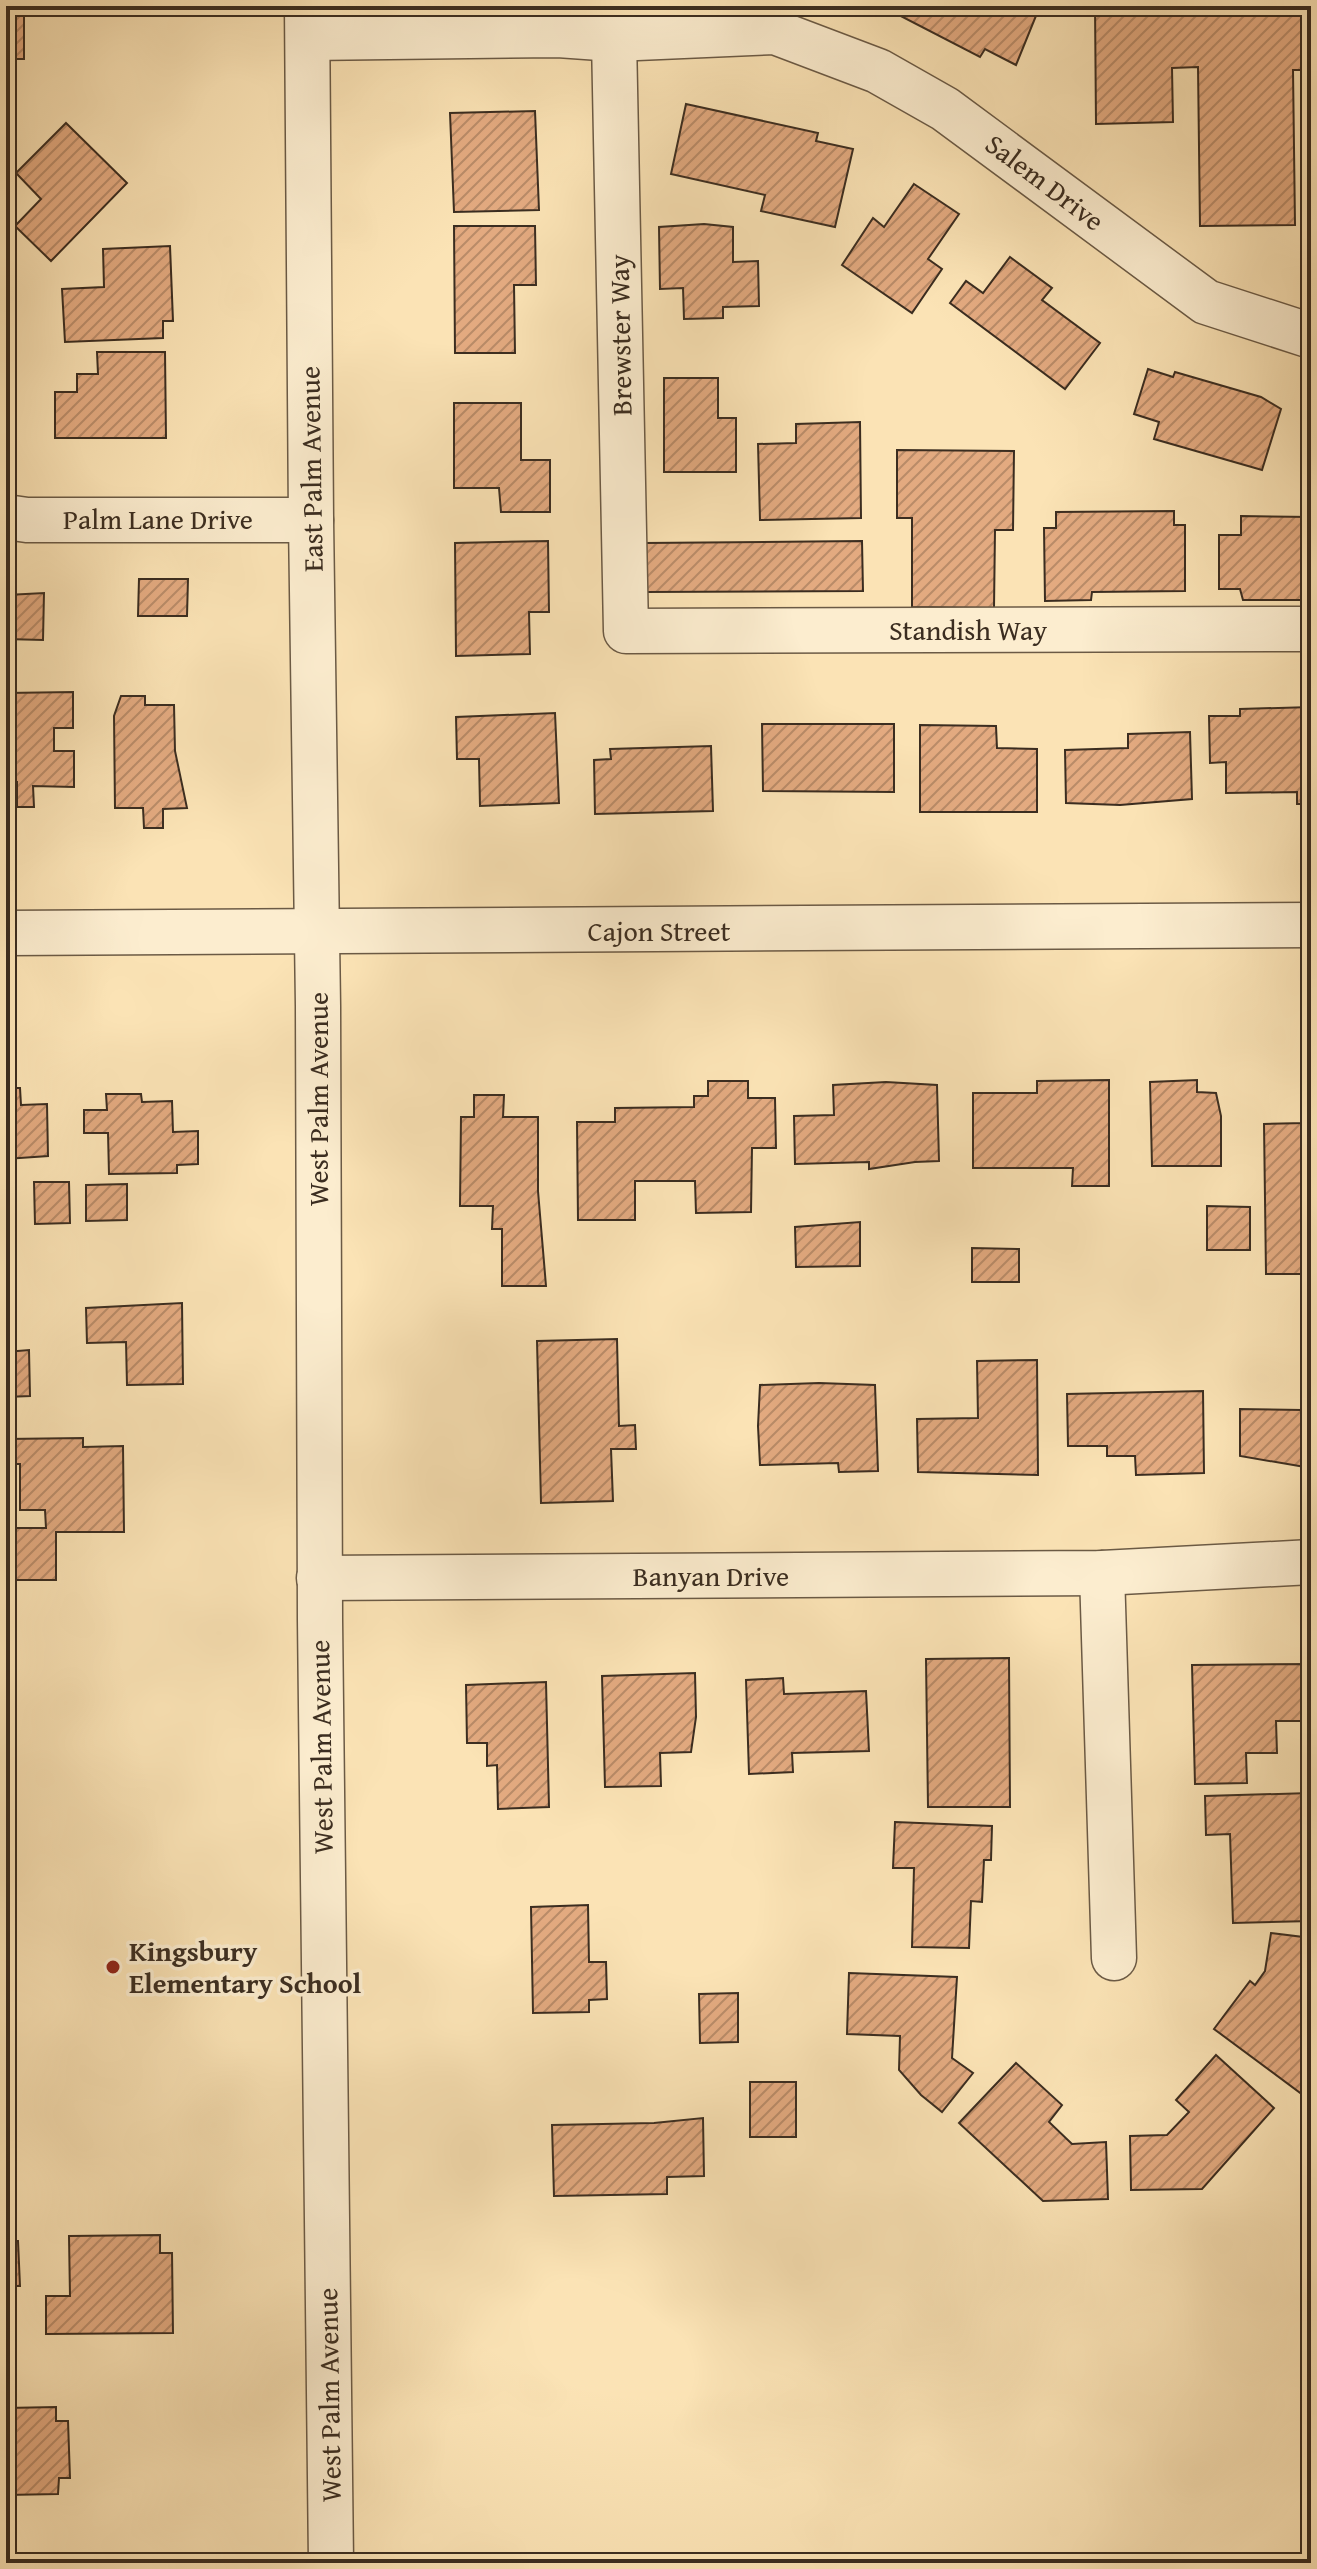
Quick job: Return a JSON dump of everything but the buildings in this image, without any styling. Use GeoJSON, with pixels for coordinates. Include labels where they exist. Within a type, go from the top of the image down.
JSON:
{"type":"FeatureCollection","features":[{"type":"Feature","properties":{"kind":"street"},"geometry":{"type":"LineString","coordinates":[[308,22],[614,39],[775,19]]}},
{"type":"Feature","properties":{"kind":"street","name":"Salem Drive"},"geometry":{"type":"LineString","coordinates":[[775,19],[945,109],[1206,302],[1311,336]]}},
{"type":"Feature","properties":{"kind":"street","name":"East Palm Avenue"},"geometry":{"type":"LineString","coordinates":[[308,22],[317,932]]}},
{"type":"Feature","properties":{"kind":"street","name":"Brewster Way"},"geometry":{"type":"LineString","coordinates":[[614,39],[626,631]]}},
{"type":"Feature","properties":{"kind":"street","name":"Palm Lane Drive"},"geometry":{"type":"LineString","coordinates":[[6,517],[27,520],[311,520]]}},
{"type":"Feature","properties":{"kind":"street","name":"Standish Way"},"geometry":{"type":"LineString","coordinates":[[626,631],[1311,629]]}},
{"type":"Feature","properties":{"kind":"street","name":"Cajon Street"},"geometry":{"type":"LineString","coordinates":[[6,933],[1311,925]]}},
{"type":"Feature","properties":{"kind":"street","name":"West Palm Avenue"},"geometry":{"type":"LineString","coordinates":[[317,932],[319,1578],[331,2563]]}},
{"type":"Feature","properties":{"kind":"street","name":"Banyan Drive"},"geometry":{"type":"LineString","coordinates":[[319,1578],[1102,1573],[1311,1562]]}},
{"type":"Feature","properties":{"kind":"street"},"geometry":{"type":"LineString","coordinates":[[1102,1573],[1114,1958]]}},
{"type":"Feature","properties":{"kind":"place","name":"Kingsbury Elementary School"},"geometry":{"type":"Point","coordinates":[113,1967]}}]}
